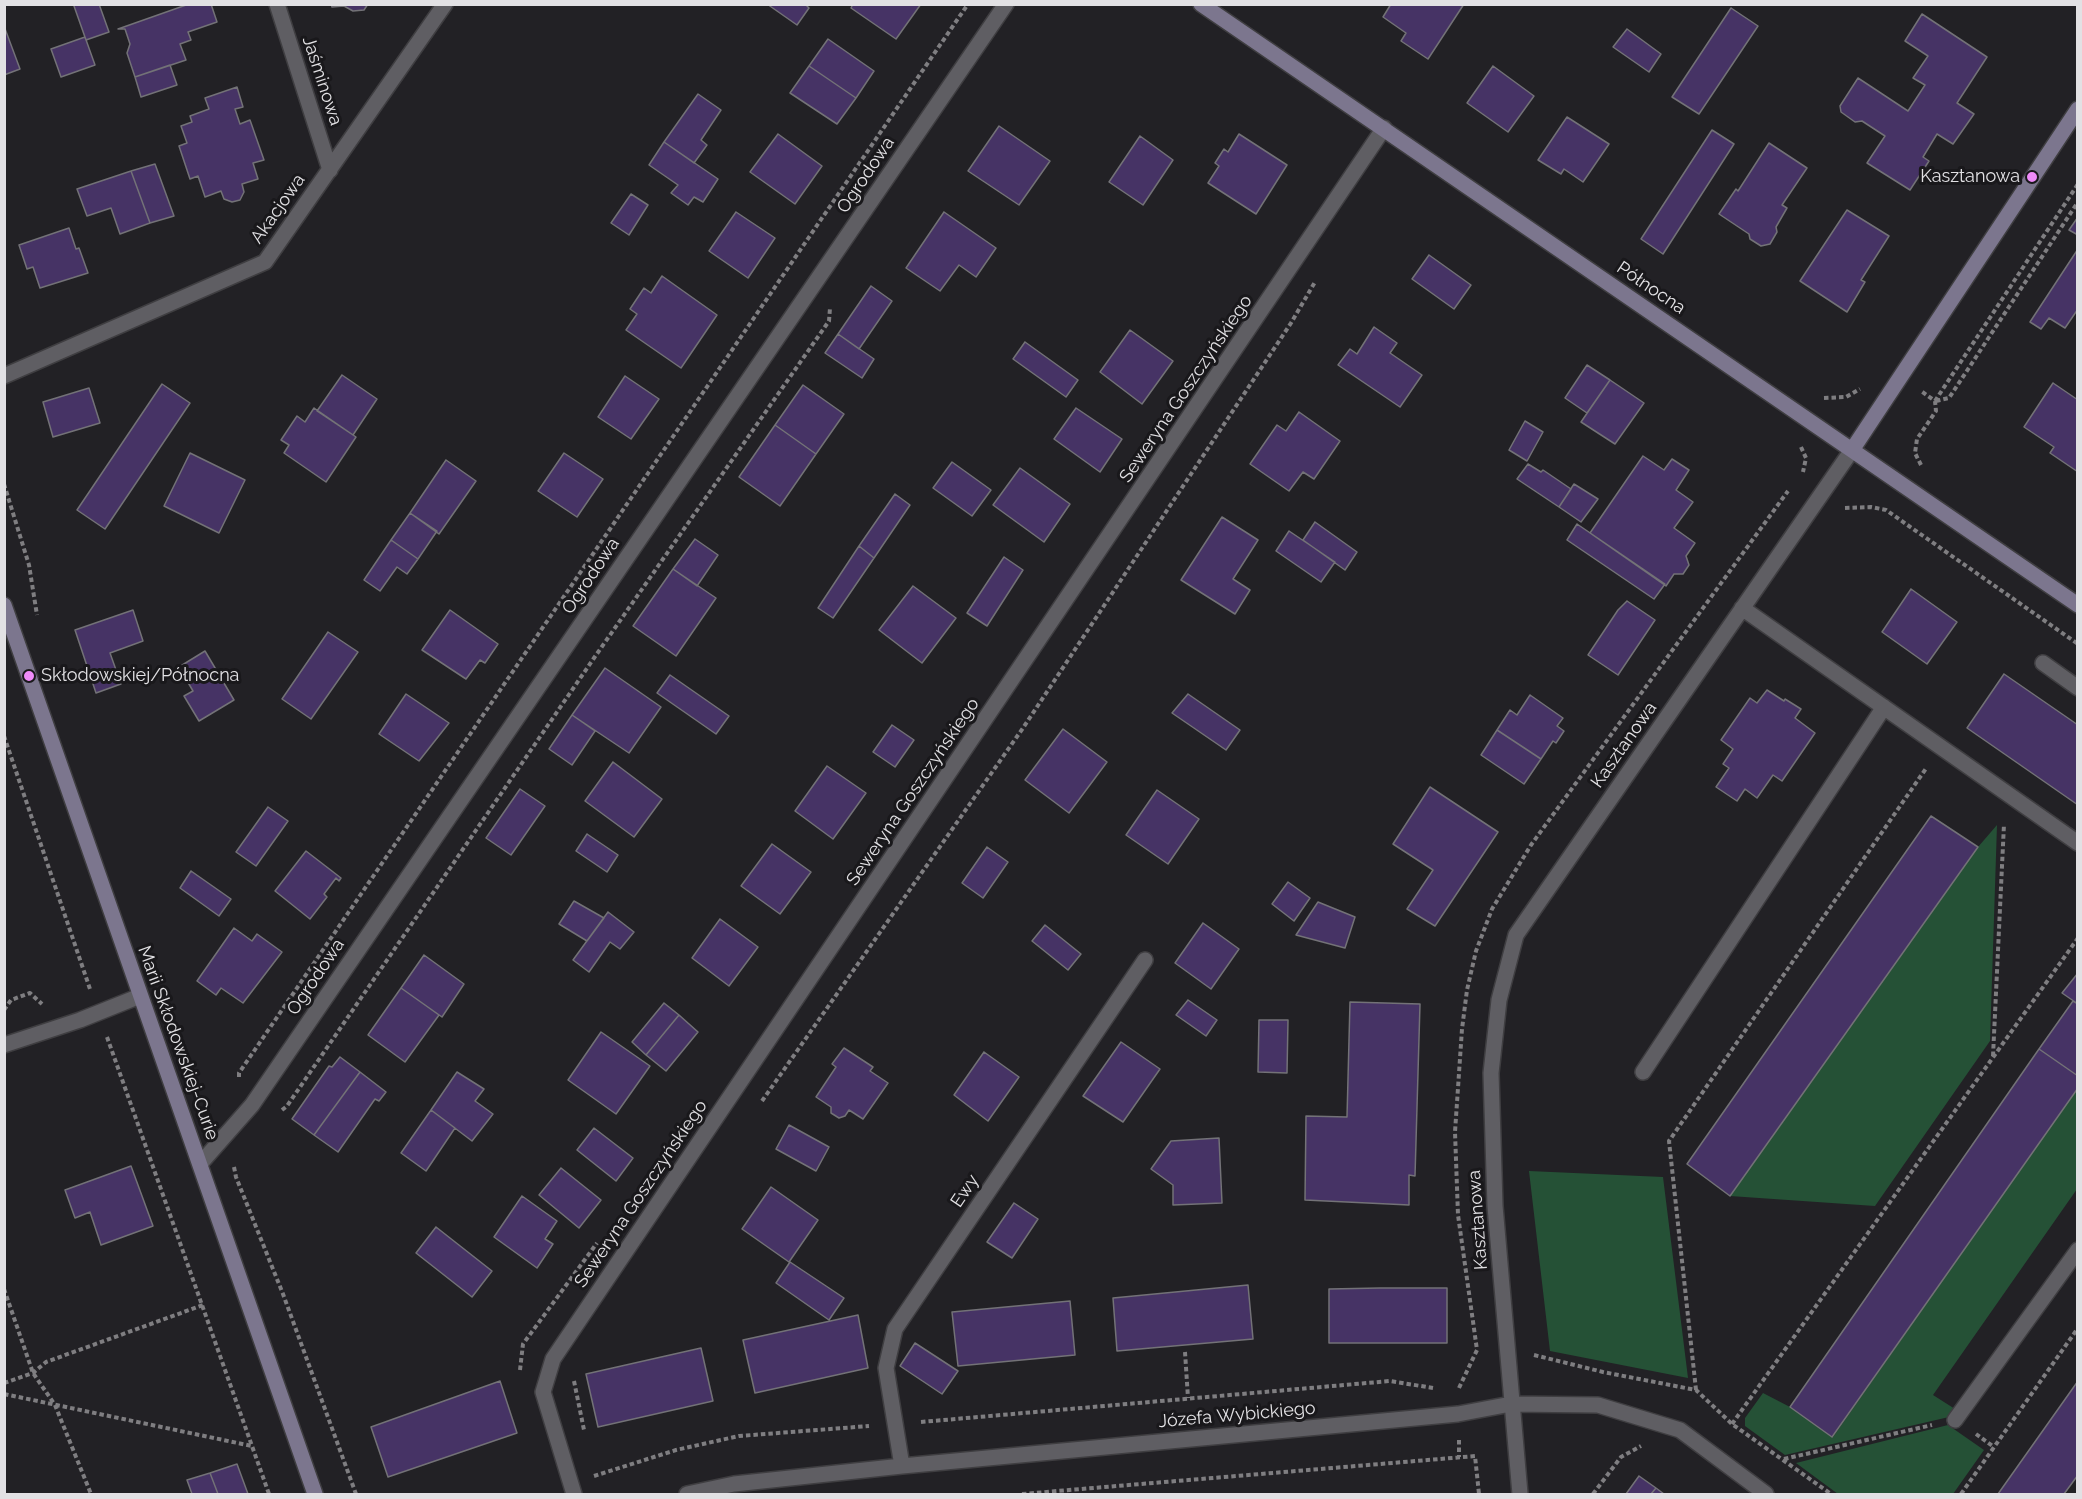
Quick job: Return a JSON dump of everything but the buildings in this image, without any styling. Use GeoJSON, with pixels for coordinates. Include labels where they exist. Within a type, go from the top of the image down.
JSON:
{"type":"FeatureCollection","features":[{"type":"Feature","properties":{"kind":"street","name":"Jaśminowa"},"geometry":{"type":"LineString","coordinates":[[277,4],[330,170]]}},
{"type":"Feature","properties":{"kind":"street","name":"Akacjowa"},"geometry":{"type":"LineString","coordinates":[[4,376],[265,262],[445,4]]}},
{"type":"Feature","properties":{"kind":"street","name":"Ogrodowa"},"geometry":{"type":"LineString","coordinates":[[200,1164],[252,1105],[1006,4]]}},
{"type":"Feature","properties":{"kind":"street","name":"Północna"},"geometry":{"type":"LineString","coordinates":[[1201,4],[2078,605]]}},
{"type":"Feature","properties":{"kind":"street","name":"Kasztanowa"},"geometry":{"type":"LineString","coordinates":[[1520,1494],[1495,1206],[1491,1073],[1499,1000],[1516,935],[1851,450],[2078,109]]}},
{"type":"Feature","properties":{"kind":"street","name":"Seweryna Goszczyńskiego"},"geometry":{"type":"LineString","coordinates":[[572,1488],[543,1392],[553,1359],[1384,128]]}},
{"type":"Feature","properties":{"kind":"street","name":"Marii Skłodowskiej-Curie"},"geometry":{"type":"LineString","coordinates":[[4,605],[315,1494]]}},
{"type":"Feature","properties":{"kind":"street"},"geometry":{"type":"LineString","coordinates":[[1742,608],[2078,843]]}},
{"type":"Feature","properties":{"kind":"street"},"geometry":{"type":"LineString","coordinates":[[2043,663],[2078,688]]}},
{"type":"Feature","properties":{"kind":"street"},"geometry":{"type":"LineString","coordinates":[[1643,1071],[1884,707]]}},
{"type":"Feature","properties":{"kind":"street","name":"Ewy"},"geometry":{"type":"LineString","coordinates":[[902,1466],[886,1368],[894,1329],[1146,960]]}},
{"type":"Feature","properties":{"kind":"street"},"geometry":{"type":"LineString","coordinates":[[4,1045],[80,1020],[140,996]]}},
{"type":"Feature","properties":{"kind":"street"},"geometry":{"type":"LineString","coordinates":[[1955,1419],[2078,1250]]}},
{"type":"Feature","properties":{"kind":"street","name":"Józefa Wybickiego"},"geometry":{"type":"LineString","coordinates":[[687,1494],[734,1484],[1458,1414],[1511,1404],[1598,1405],[1680,1430],[1766,1494]]}},
{"type":"Feature","properties":{"kind":"path"},"geometry":{"type":"LineString","coordinates":[[239,1080],[239,1073],[968,4]]}},
{"type":"Feature","properties":{"kind":"path"},"geometry":{"type":"LineString","coordinates":[[2078,184],[1935,401],[1949,398],[2078,202]]}},
{"type":"Feature","properties":{"kind":"path"},"geometry":{"type":"LineString","coordinates":[[756,1109],[1023,728],[1291,323],[1320,274]]}},
{"type":"Feature","properties":{"kind":"path"},"geometry":{"type":"LineString","coordinates":[[280,1112],[287,1106],[594,658],[829,321],[831,303]]}},
{"type":"Feature","properties":{"kind":"path"},"geometry":{"type":"LineString","coordinates":[[4,484],[29,565],[38,618]]}},
{"type":"Feature","properties":{"kind":"path"},"geometry":{"type":"LineString","coordinates":[[1886,510],[2078,644]]}},
{"type":"Feature","properties":{"kind":"path"},"geometry":{"type":"LineString","coordinates":[[4,736],[92,993],[75,1002],[86,1039],[106,1032],[269,1494]]}},
{"type":"Feature","properties":{"kind":"path"},"geometry":{"type":"LineString","coordinates":[[1696,1390],[1669,1141],[1928,765]]}},
{"type":"Feature","properties":{"kind":"path"},"geometry":{"type":"LineString","coordinates":[[1993,1057],[2005,820]]}},
{"type":"Feature","properties":{"kind":"path"},"geometry":{"type":"LineString","coordinates":[[1732,1424],[2078,938]]}},
{"type":"Feature","properties":{"kind":"path"},"geometry":{"type":"LineString","coordinates":[[4,1010],[11,1000],[30,993],[41,1004],[48,1006]]}},
{"type":"Feature","properties":{"kind":"path"},"geometry":{"type":"LineString","coordinates":[[233,1162],[236,1177],[283,1294],[356,1494]]}},
{"type":"Feature","properties":{"kind":"path"},"geometry":{"type":"LineString","coordinates":[[4,1289],[33,1373],[55,1405],[91,1494]]}},
{"type":"Feature","properties":{"kind":"path"},"geometry":{"type":"LineString","coordinates":[[4,1383],[33,1373],[46,1362],[204,1305]]}},
{"type":"Feature","properties":{"kind":"path"},"geometry":{"type":"LineString","coordinates":[[1961,1494],[2078,1328]]}},
{"type":"Feature","properties":{"kind":"path"},"geometry":{"type":"LineString","coordinates":[[1456,1392],[1477,1350]]}},
{"type":"Feature","properties":{"kind":"path"},"geometry":{"type":"LineString","coordinates":[[1185,1352],[1188,1398]]}},
{"type":"Feature","properties":{"kind":"path"},"geometry":{"type":"LineString","coordinates":[[572,1373],[587,1441]]}},
{"type":"Feature","properties":{"kind":"path"},"geometry":{"type":"LineString","coordinates":[[572,1488],[676,1450],[739,1436],[1390,1381],[1434,1388]]}},
{"type":"Feature","properties":{"kind":"path"},"geometry":{"type":"LineString","coordinates":[[4,1394],[253,1446]]}},
{"type":"Feature","properties":{"kind":"path"},"geometry":{"type":"LineString","coordinates":[[1783,1460],[1955,1419],[1994,1447]]}},
{"type":"Feature","properties":{"kind":"path"},"geometry":{"type":"LineString","coordinates":[[1593,1494],[1621,1456],[1646,1443]]}},
{"type":"Feature","properties":{"kind":"path"},"geometry":{"type":"LineString","coordinates":[[1022,1494],[1475,1456],[1479,1494]]}},
{"type":"Feature","properties":{"kind":"green space"},"geometry":{"type":"Polygon","coordinates":[[[1997,825],[1990,1041],[1875,1206],[1730,1196],[1978,847],[1997,825]]]}},
{"type":"Feature","properties":{"kind":"green space"},"geometry":{"type":"Polygon","coordinates":[[[2077,1088],[2077,1189],[1933,1395],[1955,1409],[1949,1417],[1785,1455],[1745,1426],[1745,1418],[1763,1393],[1790,1407],[1833,1437],[2077,1088]]]}},
{"type":"Feature","properties":{"kind":"green space"},"geometry":{"type":"Polygon","coordinates":[[[1529,1171],[1663,1177],[1688,1378],[1550,1351],[1529,1171]]]}},
{"type":"Feature","properties":{"kind":"green space"},"geometry":{"type":"Polygon","coordinates":[[[1948,1425],[1984,1450],[1953,1494],[1838,1494],[1796,1463],[1948,1425]]]}},
{"type":"Feature","properties":{"kind":"place","name":"Kasztanowa"},"geometry":{"type":"Point","coordinates":[2032,177]}},
{"type":"Feature","properties":{"kind":"place","name":"Skłodowskiej/Północna"},"geometry":{"type":"Point","coordinates":[29,676]}}]}
